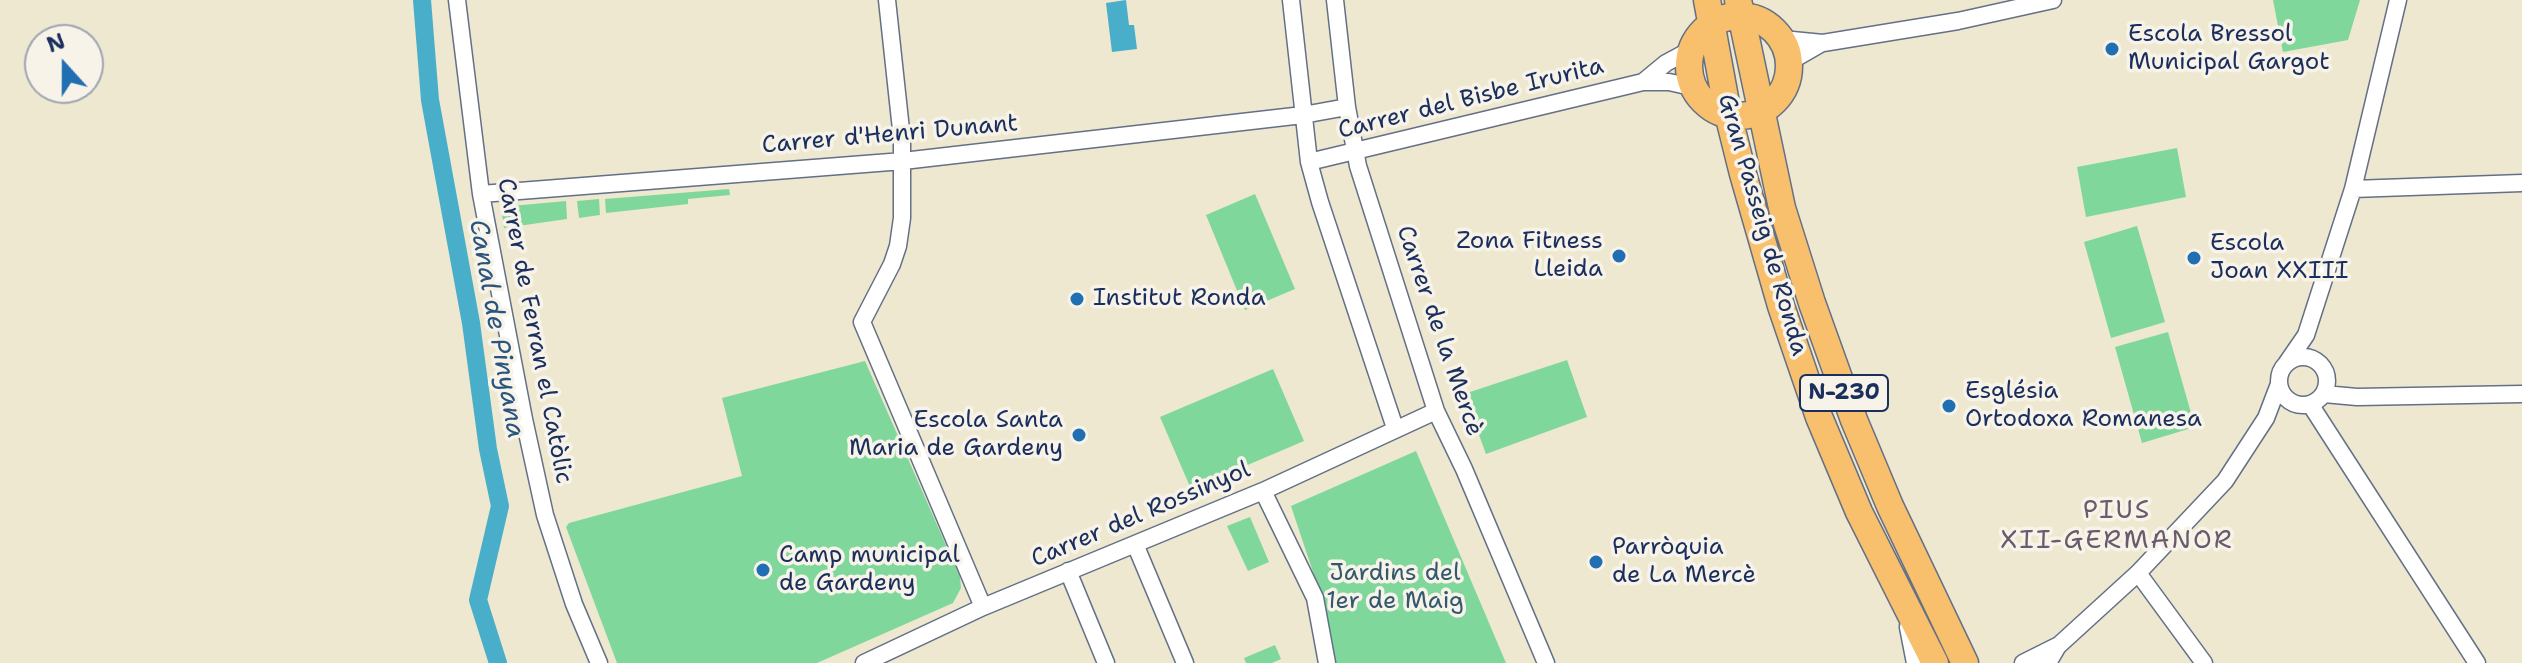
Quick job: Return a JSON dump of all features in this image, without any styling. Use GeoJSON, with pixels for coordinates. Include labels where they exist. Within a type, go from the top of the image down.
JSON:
{"type":"FeatureCollection","features":[{"type":"Feature","properties":{"kind":"main road"},"geometry":{"type":"LineString","coordinates":[[1740,8],[1762,21],[1786,51],[1784,88],[1762,110],[1740,115],[1713,108],[1700,97],[1689,65],[1692,49],[1709,12],[1723,18],[1740,8]]}},
{"type":"Feature","properties":{"kind":"main road","name":"Gran Passeig de Ronda"},"geometry":{"type":"LineString","coordinates":[[1740,8],[1782,208],[1812,303],[1854,420],[1890,506],[1965,663]]}},
{"type":"Feature","properties":{"kind":"main road","name":"Gran Passeig de Ronda"},"geometry":{"type":"LineString","coordinates":[[1709,12],[1728,114],[1781,306],[1819,417],[1859,512],[1935,663]]}},
{"type":"Feature","properties":{"kind":"street","name":"Carrer de Ferran el Catòlic"},"geometry":{"type":"LineString","coordinates":[[457,0],[481,194],[515,377],[545,515],[574,604],[599,663]]}},
{"type":"Feature","properties":{"kind":"street"},"geometry":{"type":"LineString","coordinates":[[887,0],[903,161],[902,218],[898,246],[884,282],[862,322],[983,607]]}},
{"type":"Feature","properties":{"kind":"street"},"geometry":{"type":"LineString","coordinates":[[1291,0],[1309,162],[1395,428]]}},
{"type":"Feature","properties":{"kind":"street","name":"Carrer de la Mercè"},"geometry":{"type":"LineString","coordinates":[[1335,0],[1355,152],[1436,411],[1464,469],[1546,663]]}},
{"type":"Feature","properties":{"kind":"street"},"geometry":{"type":"LineString","coordinates":[[1786,51],[1958,21],[2053,0]]}},
{"type":"Feature","properties":{"kind":"street"},"geometry":{"type":"LineString","coordinates":[[2023,663],[2058,646],[2138,573],[2225,481],[2266,418],[2279,377],[2306,335],[2353,189],[2398,0]]}},
{"type":"Feature","properties":{"kind":"street"},"geometry":{"type":"LineString","coordinates":[[1786,51],[1823,43]]}},
{"type":"Feature","properties":{"kind":"street","name":"Carrer del Bisbe Irurita"},"geometry":{"type":"LineString","coordinates":[[1643,82],[1666,63],[1692,49]]}},
{"type":"Feature","properties":{"kind":"street","name":"Carrer del Bisbe Irurita"},"geometry":{"type":"LineString","coordinates":[[1309,162],[1643,82],[1669,82],[1696,88]]}},
{"type":"Feature","properties":{"kind":"street","name":"Carrer del Bisbe Irurita"},"geometry":{"type":"LineString","coordinates":[[1303,115],[1347,107]]}},
{"type":"Feature","properties":{"kind":"street","name":"Carrer d'Henri Dunant"},"geometry":{"type":"LineString","coordinates":[[481,194],[903,161],[1303,115]]}},
{"type":"Feature","properties":{"kind":"street"},"geometry":{"type":"LineString","coordinates":[[2353,189],[2522,183]]}},
{"type":"Feature","properties":{"kind":"street"},"geometry":{"type":"LineString","coordinates":[[2306,335],[2315,359],[2328,378],[2324,394]]}},
{"type":"Feature","properties":{"kind":"street"},"geometry":{"type":"LineString","coordinates":[[2286,364],[2296,357],[2315,359]]}},
{"type":"Feature","properties":{"kind":"street"},"geometry":{"type":"LineString","coordinates":[[2279,384],[2286,398],[2305,404],[2477,663]]}},
{"type":"Feature","properties":{"kind":"street"},"geometry":{"type":"LineString","coordinates":[[2266,418],[2324,394],[2357,397],[2522,394]]}},
{"type":"Feature","properties":{"kind":"street","name":"Carrer del Rossinyol"},"geometry":{"type":"LineString","coordinates":[[864,663],[983,607],[1263,491],[1436,411]]}},
{"type":"Feature","properties":{"kind":"street"},"geometry":{"type":"LineString","coordinates":[[1263,491],[1315,598],[1327,663]]}},
{"type":"Feature","properties":{"kind":"street"},"geometry":{"type":"LineString","coordinates":[[1135,544],[1185,663]]}},
{"type":"Feature","properties":{"kind":"street"},"geometry":{"type":"LineString","coordinates":[[1068,571],[1106,663]]}},
{"type":"Feature","properties":{"kind":"street"},"geometry":{"type":"LineString","coordinates":[[2138,573],[2204,663]]}},
{"type":"Feature","properties":{"kind":"street"},"geometry":{"type":"LineString","coordinates":[[1906,608],[1917,663]]}},
{"type":"Feature","properties":{"kind":"street"},"geometry":{"type":"LineString","coordinates":[[2048,663],[2058,646]]}},
{"type":"Feature","properties":{"kind":"green space"},"geometry":{"type":"Polygon","coordinates":[[[2273,0],[2360,0],[2348,40],[2283,52],[2273,0]]]}},
{"type":"Feature","properties":{"kind":"green space"},"geometry":{"type":"Polygon","coordinates":[[[2177,148],[2186,197],[2086,217],[2077,167],[2177,148]]]}},
{"type":"Feature","properties":{"kind":"green space"},"geometry":{"type":"Polygon","coordinates":[[[729,189],[730,195],[688,199],[688,204],[606,213],[605,199],[729,189]]]}},
{"type":"Feature","properties":{"kind":"green space"},"geometry":{"type":"Polygon","coordinates":[[[1255,194],[1295,289],[1245,310],[1206,215],[1255,194]]]}},
{"type":"Feature","properties":{"kind":"green space"},"geometry":{"type":"Polygon","coordinates":[[[599,199],[600,215],[579,218],[577,201],[599,199]]]}},
{"type":"Feature","properties":{"kind":"green space"},"geometry":{"type":"Polygon","coordinates":[[[566,201],[567,219],[504,228],[501,207],[566,201]]]}},
{"type":"Feature","properties":{"kind":"green space"},"geometry":{"type":"Polygon","coordinates":[[[2137,226],[2165,322],[2111,338],[2084,242],[2137,226]]]}},
{"type":"Feature","properties":{"kind":"green space"},"geometry":{"type":"Polygon","coordinates":[[[2168,332],[2195,427],[2142,443],[2115,347],[2168,332]]]}},
{"type":"Feature","properties":{"kind":"green space"},"geometry":{"type":"Polygon","coordinates":[[[1567,360],[1587,417],[1486,454],[1464,394],[1567,360]]]}},
{"type":"Feature","properties":{"kind":"green space"},"geometry":{"type":"Polygon","coordinates":[[[865,361],[960,577],[961,588],[953,603],[817,663],[617,663],[566,527],[569,523],[742,476],[722,398],[865,361]]]}},
{"type":"Feature","properties":{"kind":"green space"},"geometry":{"type":"Polygon","coordinates":[[[1273,369],[1304,441],[1191,489],[1160,417],[1273,369]]]}},
{"type":"Feature","properties":{"kind":"green space","name":"Jardins del 1er de Maig"},"geometry":{"type":"Polygon","coordinates":[[[1416,451],[1506,663],[1334,663],[1324,605],[1291,506],[1416,451]]]}},
{"type":"Feature","properties":{"kind":"green space"},"geometry":{"type":"Polygon","coordinates":[[[1250,517],[1269,562],[1248,571],[1227,526],[1250,517]]]}},
{"type":"Feature","properties":{"kind":"green space"},"geometry":{"type":"Polygon","coordinates":[[[1275,645],[1281,659],[1272,663],[1246,663],[1244,658],[1275,645]]]}},
{"type":"Feature","properties":{"kind":"water"},"geometry":{"type":"Polygon","coordinates":[[[1126,0],[1129,25],[1134,25],[1137,49],[1112,52],[1106,3],[1126,0]]]}},
{"type":"Feature","properties":{"kind":"waterway","name":"Canal de Pinyana"},"geometry":{"type":"LineString","coordinates":[[422,0],[430,100],[471,323],[488,449],[500,506],[478,600],[498,663]]}},
{"type":"Feature","properties":{"kind":"place","name":"Escola Bressol Municipal Gargot"},"geometry":{"type":"Point","coordinates":[2112,49]}},
{"type":"Feature","properties":{"kind":"place","name":"Zona Fitness Lleida"},"geometry":{"type":"Point","coordinates":[1619,256]}},
{"type":"Feature","properties":{"kind":"place","name":"Escola Joan XXIII"},"geometry":{"type":"Point","coordinates":[2194,258]}},
{"type":"Feature","properties":{"kind":"place","name":"Institut Ronda"},"geometry":{"type":"Point","coordinates":[1077,299]}},
{"type":"Feature","properties":{"kind":"place","name":"Església Ortodoxa Romanesa"},"geometry":{"type":"Point","coordinates":[1949,406]}},
{"type":"Feature","properties":{"kind":"place","name":"Escola Santa Maria de Gardeny"},"geometry":{"type":"Point","coordinates":[1079,435]}},
{"type":"Feature","properties":{"kind":"place","name":"Parròquia de La Mercè"},"geometry":{"type":"Point","coordinates":[1596,562]}},
{"type":"Feature","properties":{"kind":"place","name":"Camp municipal de Gardeny"},"geometry":{"type":"Point","coordinates":[763,570]}},
{"type":"Feature","properties":{"kind":"district","name":"PIUS XII-GERMANOR"},"geometry":{"type":"Point","coordinates":[2117,526]}}]}
